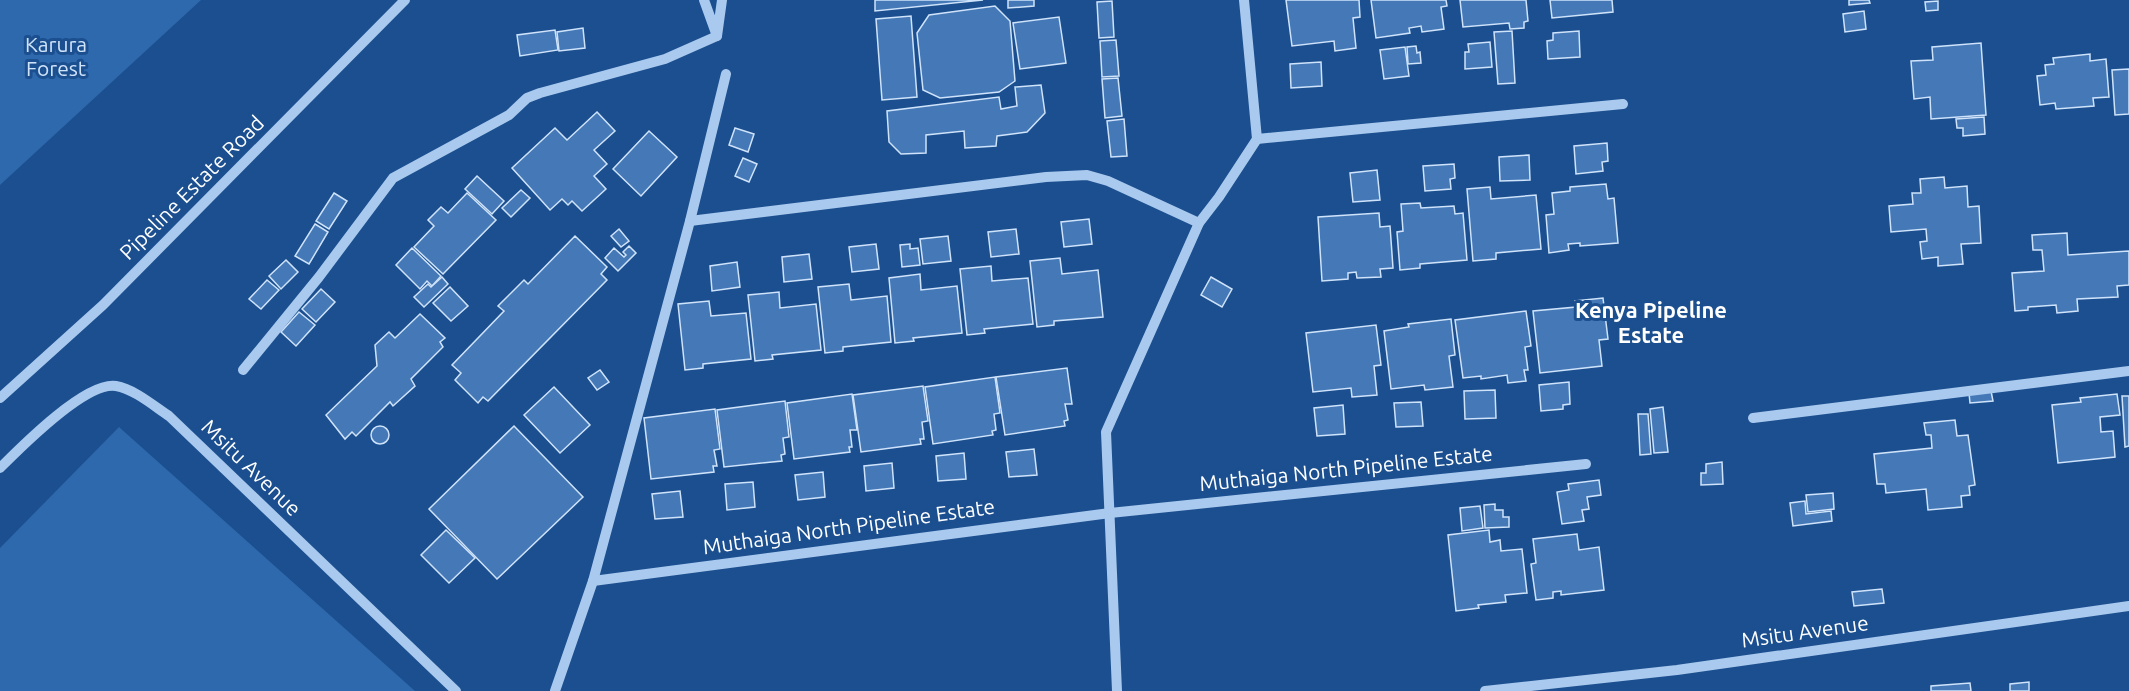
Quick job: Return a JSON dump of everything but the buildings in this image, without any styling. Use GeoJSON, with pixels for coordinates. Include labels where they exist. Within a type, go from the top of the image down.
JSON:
{"type":"FeatureCollection","features":[{"type":"Feature","properties":{"kind":"street","name":"Pipeline Estate Road"},"geometry":{"type":"LineString","coordinates":[[0,398],[103,305],[405,0]]}},
{"type":"Feature","properties":{"kind":"street"},"geometry":{"type":"LineString","coordinates":[[704,0],[717,36]]}},
{"type":"Feature","properties":{"kind":"street"},"geometry":{"type":"LineString","coordinates":[[717,36],[722,0]]}},
{"type":"Feature","properties":{"kind":"street"},"geometry":{"type":"LineString","coordinates":[[1117,691],[1106,432],[1199,223],[1257,139],[1244,0]]}},
{"type":"Feature","properties":{"kind":"street"},"geometry":{"type":"LineString","coordinates":[[243,370],[319,278],[393,178],[509,115],[527,98],[665,59],[717,36]]}},
{"type":"Feature","properties":{"kind":"street"},"geometry":{"type":"LineString","coordinates":[[555,691],[593,581],[690,221],[726,74]]}},
{"type":"Feature","properties":{"kind":"street"},"geometry":{"type":"LineString","coordinates":[[1257,139],[1623,104]]}},
{"type":"Feature","properties":{"kind":"street"},"geometry":{"type":"LineString","coordinates":[[690,221],[1046,177],[1088,175],[1122,186],[1199,223]]}},
{"type":"Feature","properties":{"kind":"street"},"geometry":{"type":"LineString","coordinates":[[1753,418],[2129,371]]}},
{"type":"Feature","properties":{"kind":"street","name":"Msitu Avenue"},"geometry":{"type":"LineString","coordinates":[[0,468],[30,438],[94,390],[114,386],[130,391],[169,416],[456,691]]}},
{"type":"Feature","properties":{"kind":"street","name":"Muthaiga North Pipeline Estate"},"geometry":{"type":"LineString","coordinates":[[593,581],[1110,513],[1586,464]]}},
{"type":"Feature","properties":{"kind":"street","name":"Msitu Avenue"},"geometry":{"type":"LineString","coordinates":[[1485,691],[1677,670],[2129,606]]}},
{"type":"Feature","properties":{"kind":"green space","name":"Karura Forest"},"geometry":{"type":"Polygon","coordinates":[[[0,0],[201,0],[0,185],[0,0]]]}},
{"type":"Feature","properties":{"kind":"green space"},"geometry":{"type":"Polygon","coordinates":[[[119,427],[415,691],[0,691],[0,548],[119,427]]]}},
{"type":"Feature","properties":{"kind":"district","name":"Kenya Pipeline Estate"},"geometry":{"type":"Point","coordinates":[1651,322]}}]}
